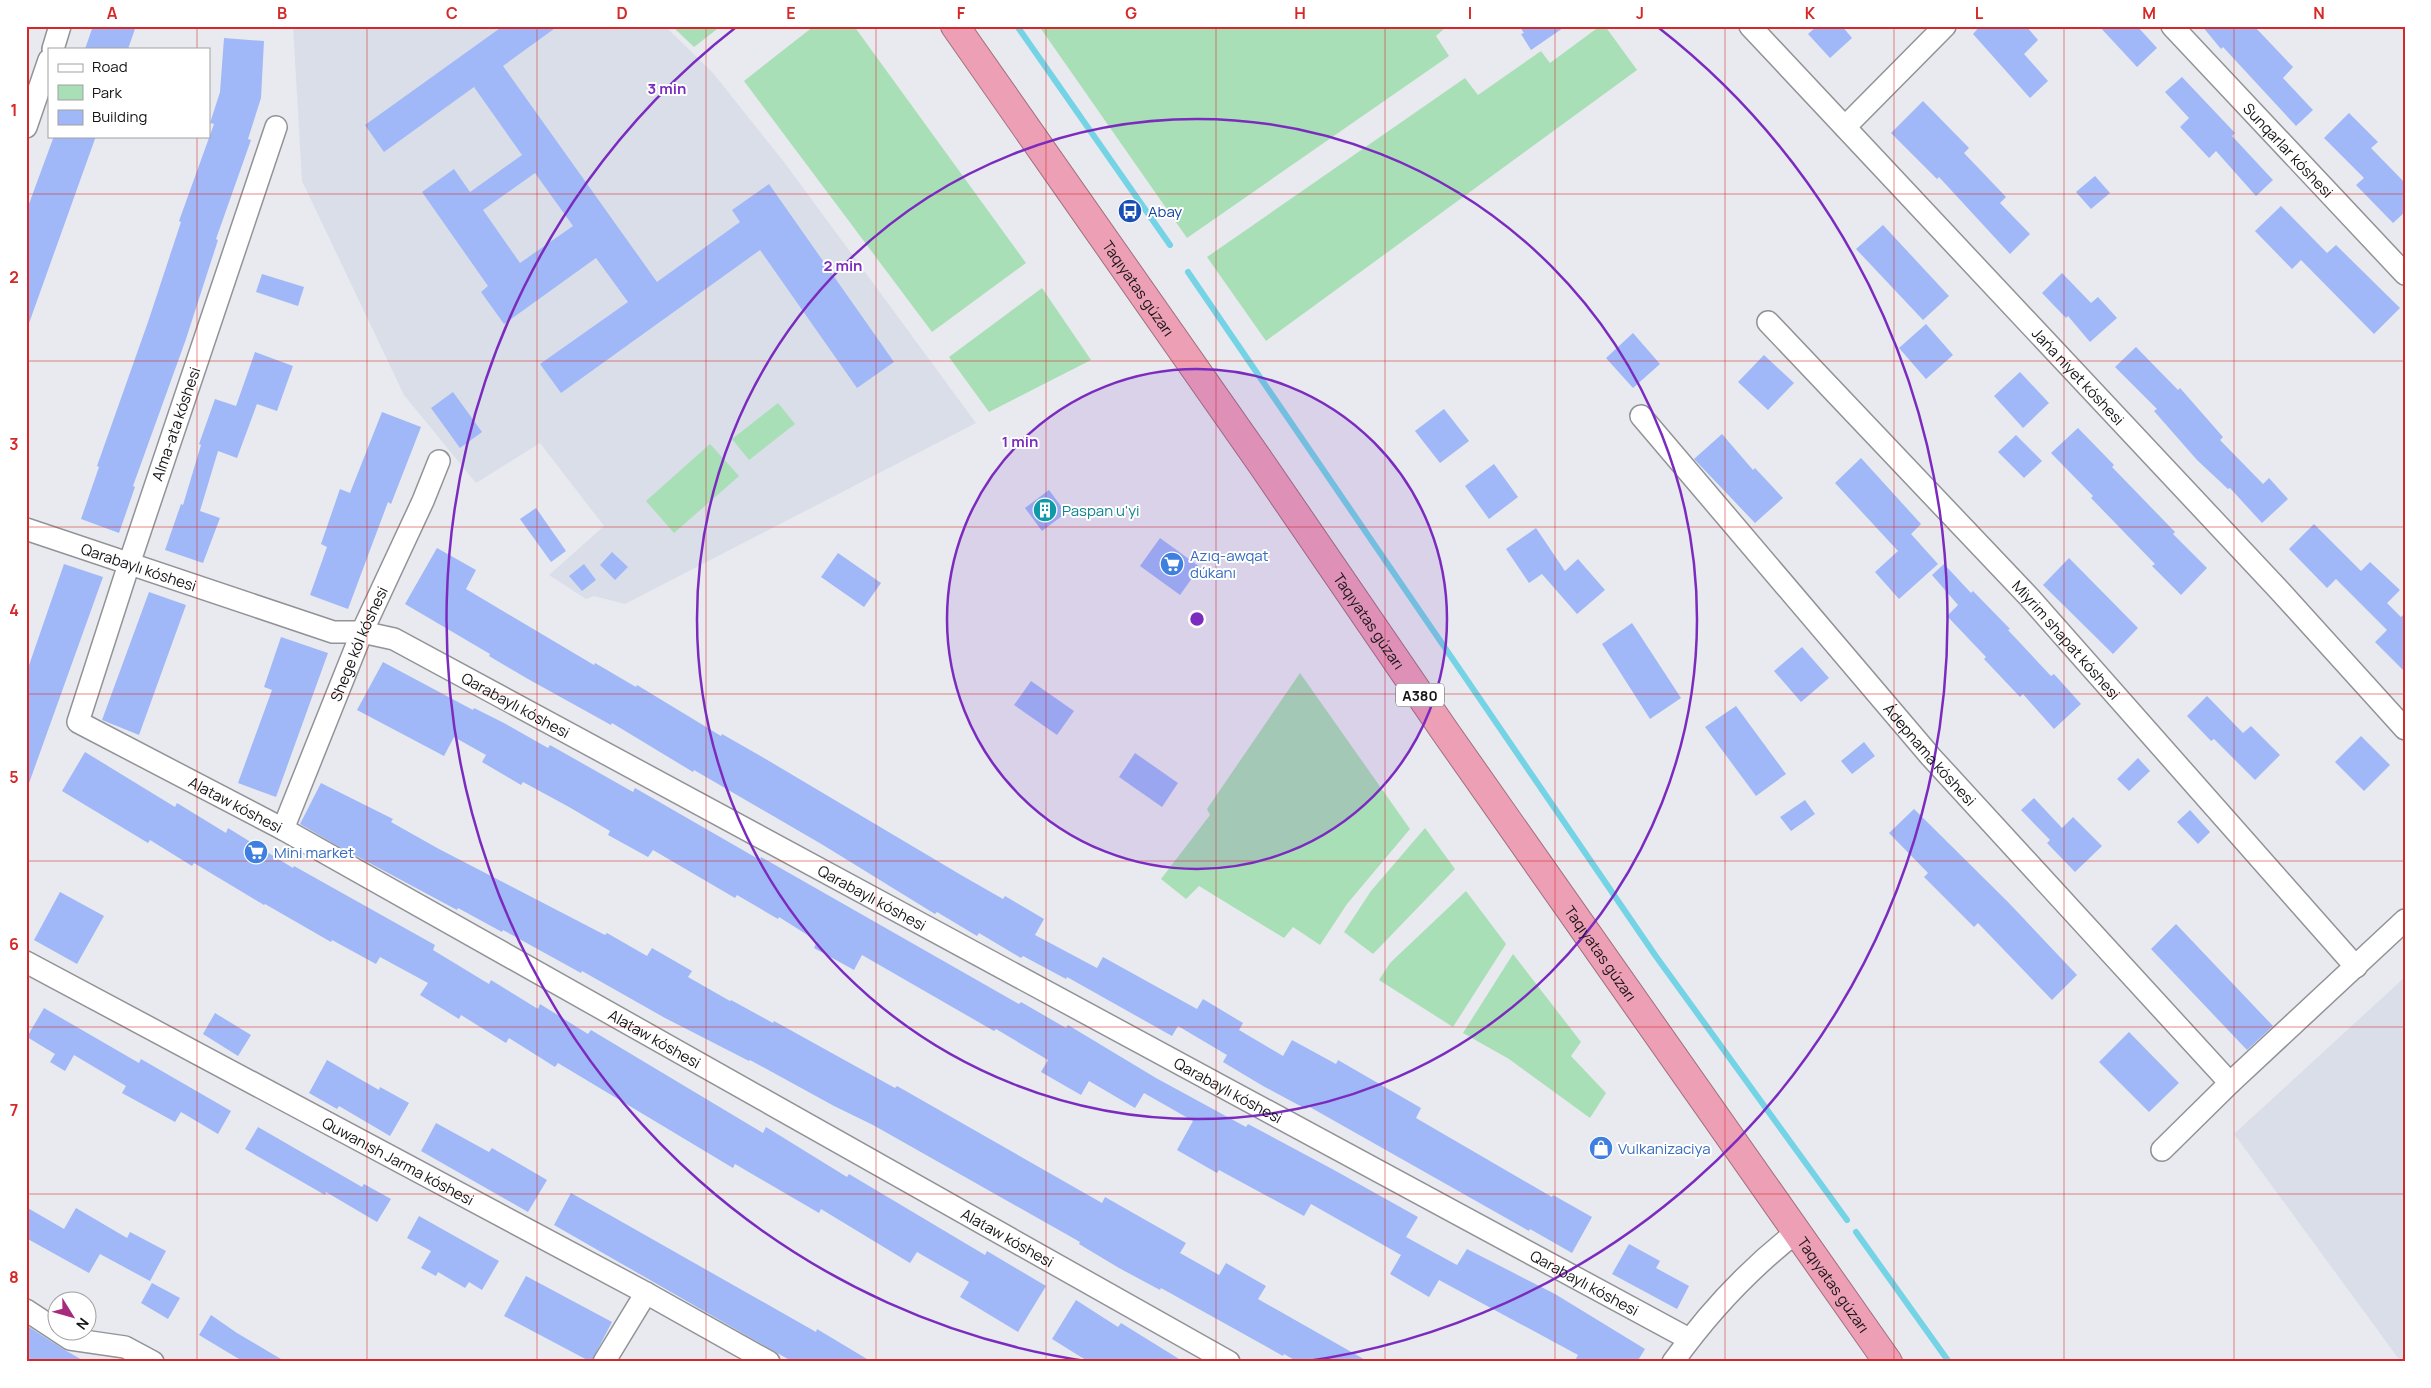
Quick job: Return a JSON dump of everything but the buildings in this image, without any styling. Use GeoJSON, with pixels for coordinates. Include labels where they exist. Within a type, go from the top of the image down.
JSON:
{"type":"FeatureCollection","features":[{"type":"Feature","properties":{"kind":"highway","name":"Taqıyatas gúzarı"},"geometry":{"type":"LineString","coordinates":[[955,26],[1261,463],[1450,738],[1888,1362]]}},
{"type":"Feature","properties":{"kind":"street"},"geometry":{"type":"LineString","coordinates":[[53,48],[60,26]]}},
{"type":"Feature","properties":{"kind":"street","name":"Jańa niyet kóshesi"},"geometry":{"type":"LineString","coordinates":[[1750,26],[2279,590],[2405,729]]}},
{"type":"Feature","properties":{"kind":"street"},"geometry":{"type":"LineString","coordinates":[[1845,127],[1945,26]]}},
{"type":"Feature","properties":{"kind":"street","name":"Sunqarlar kóshesi"},"geometry":{"type":"LineString","coordinates":[[2172,26],[2405,274]]}},
{"type":"Feature","properties":{"kind":"street"},"geometry":{"type":"LineString","coordinates":[[26,127],[48,63]]}},
{"type":"Feature","properties":{"kind":"street","name":"Alma-ata kóshesi"},"geometry":{"type":"LineString","coordinates":[[78,722],[128,564],[276,127]]}},
{"type":"Feature","properties":{"kind":"street","name":"Miyrim shapat kóshesi"},"geometry":{"type":"LineString","coordinates":[[1768,322],[2030,598],[2356,967]]}},
{"type":"Feature","properties":{"kind":"street","name":"Ádepnama kóshesi"},"geometry":{"type":"LineString","coordinates":[[1642,416],[1931,756],[2230,1082]]}},
{"type":"Feature","properties":{"kind":"street","name":"Shege kól kóshesi"},"geometry":{"type":"LineString","coordinates":[[283,829],[362,632],[423,501],[439,461]]}},
{"type":"Feature","properties":{"kind":"street","name":"Qarabaylı kóshesi"},"geometry":{"type":"LineString","coordinates":[[26,529],[332,632],[362,632],[394,639],[1689,1339]]}},
{"type":"Feature","properties":{"kind":"street","name":"Alataw kóshesi"},"geometry":{"type":"LineString","coordinates":[[78,722],[283,829],[1229,1362]]}},
{"type":"Feature","properties":{"kind":"street"},"geometry":{"type":"LineString","coordinates":[[2162,1150],[2230,1082],[2405,920]]}},
{"type":"Feature","properties":{"kind":"street","name":"Quwanısh Jarma kóshesi"},"geometry":{"type":"LineString","coordinates":[[26,962],[646,1293],[769,1362]]}},
{"type":"Feature","properties":{"kind":"street"},"geometry":{"type":"LineString","coordinates":[[1672,1362],[1689,1339],[1762,1259],[1798,1232]]}},
{"type":"Feature","properties":{"kind":"street"},"geometry":{"type":"LineString","coordinates":[[604,1362],[646,1293]]}},
{"type":"Feature","properties":{"kind":"street"},"geometry":{"type":"LineString","coordinates":[[26,1310],[70,1339],[125,1348],[153,1362]]}},
{"type":"Feature","properties":{"kind":"shaded area"},"geometry":{"type":"Polygon","coordinates":[[[293,26],[665,26],[713,73],[784,162],[976,423],[625,604],[594,596],[586,599],[549,575],[604,526],[540,443],[476,483],[404,395],[302,181],[293,26]]]}},
{"type":"Feature","properties":{"kind":"shaded area"},"geometry":{"type":"Polygon","coordinates":[[[2405,977],[2405,1362],[2401,1362],[2234,1134],[2405,977]]]}},
{"type":"Feature","properties":{"kind":"green space"},"geometry":{"type":"Polygon","coordinates":[[[672,26],[721,26],[694,47],[672,26]]]}},
{"type":"Feature","properties":{"kind":"green space"},"geometry":{"type":"Polygon","coordinates":[[[814,26],[854,26],[1026,263],[932,332],[744,81],[814,26]]]}},
{"type":"Feature","properties":{"kind":"green space"},"geometry":{"type":"Polygon","coordinates":[[[1039,26],[1447,26],[1436,36],[1449,56],[1187,238],[1039,26]]]}},
{"type":"Feature","properties":{"kind":"green space"},"geometry":{"type":"Polygon","coordinates":[[[1600,26],[1605,26],[1637,70],[1266,341],[1207,257],[1465,78],[1478,95],[1541,51],[1550,63],[1600,26]]]}},
{"type":"Feature","properties":{"kind":"green space"},"geometry":{"type":"Polygon","coordinates":[[[1042,288],[1091,360],[989,412],[949,357],[1042,288]]]}},
{"type":"Feature","properties":{"kind":"green space"},"geometry":{"type":"Polygon","coordinates":[[[778,403],[795,424],[749,460],[732,439],[778,403]]]}},
{"type":"Feature","properties":{"kind":"green space"},"geometry":{"type":"Polygon","coordinates":[[[710,444],[739,476],[674,533],[646,501],[710,444]]]}},
{"type":"Feature","properties":{"kind":"green space"},"geometry":{"type":"Polygon","coordinates":[[[1300,673],[1410,829],[1347,904],[1320,945],[1293,927],[1284,938],[1199,886],[1186,899],[1161,879],[1210,815],[1207,809],[1300,673]]]}},
{"type":"Feature","properties":{"kind":"green space"},"geometry":{"type":"Polygon","coordinates":[[[1425,828],[1455,869],[1373,954],[1344,932],[1371,891],[1425,828]]]}},
{"type":"Feature","properties":{"kind":"green space"},"geometry":{"type":"Polygon","coordinates":[[[1466,891],[1506,944],[1453,1027],[1379,980],[1390,963],[1466,891]]]}},
{"type":"Feature","properties":{"kind":"green space"},"geometry":{"type":"Polygon","coordinates":[[[1513,954],[1581,1042],[1571,1056],[1606,1093],[1590,1118],[1509,1059],[1463,1033],[1513,954]]]}},
{"type":"Feature","properties":{"kind":"waterway"},"geometry":{"type":"LineString","coordinates":[[1017,26],[1170,245]]}},
{"type":"Feature","properties":{"kind":"waterway"},"geometry":{"type":"LineString","coordinates":[[1188,272],[1655,955],[1847,1220]]}},
{"type":"Feature","properties":{"kind":"waterway"},"geometry":{"type":"LineString","coordinates":[[1856,1232],[1949,1362]]}},
{"type":"Feature","properties":{"kind":"place","name":"Abay"},"geometry":{"type":"Point","coordinates":[1130,211]}},
{"type":"Feature","properties":{"kind":"place","name":"Paspan u'yi"},"geometry":{"type":"Point","coordinates":[1045,510]}},
{"type":"Feature","properties":{"kind":"place","name":"Azıq-awqat dúkanı"},"geometry":{"type":"Point","coordinates":[1172,564]}},
{"type":"Feature","properties":{"kind":"place","name":"Mini market"},"geometry":{"type":"Point","coordinates":[256,852]}},
{"type":"Feature","properties":{"kind":"place","name":"Vulkanizaciya"},"geometry":{"type":"Point","coordinates":[1601,1148]}}]}
